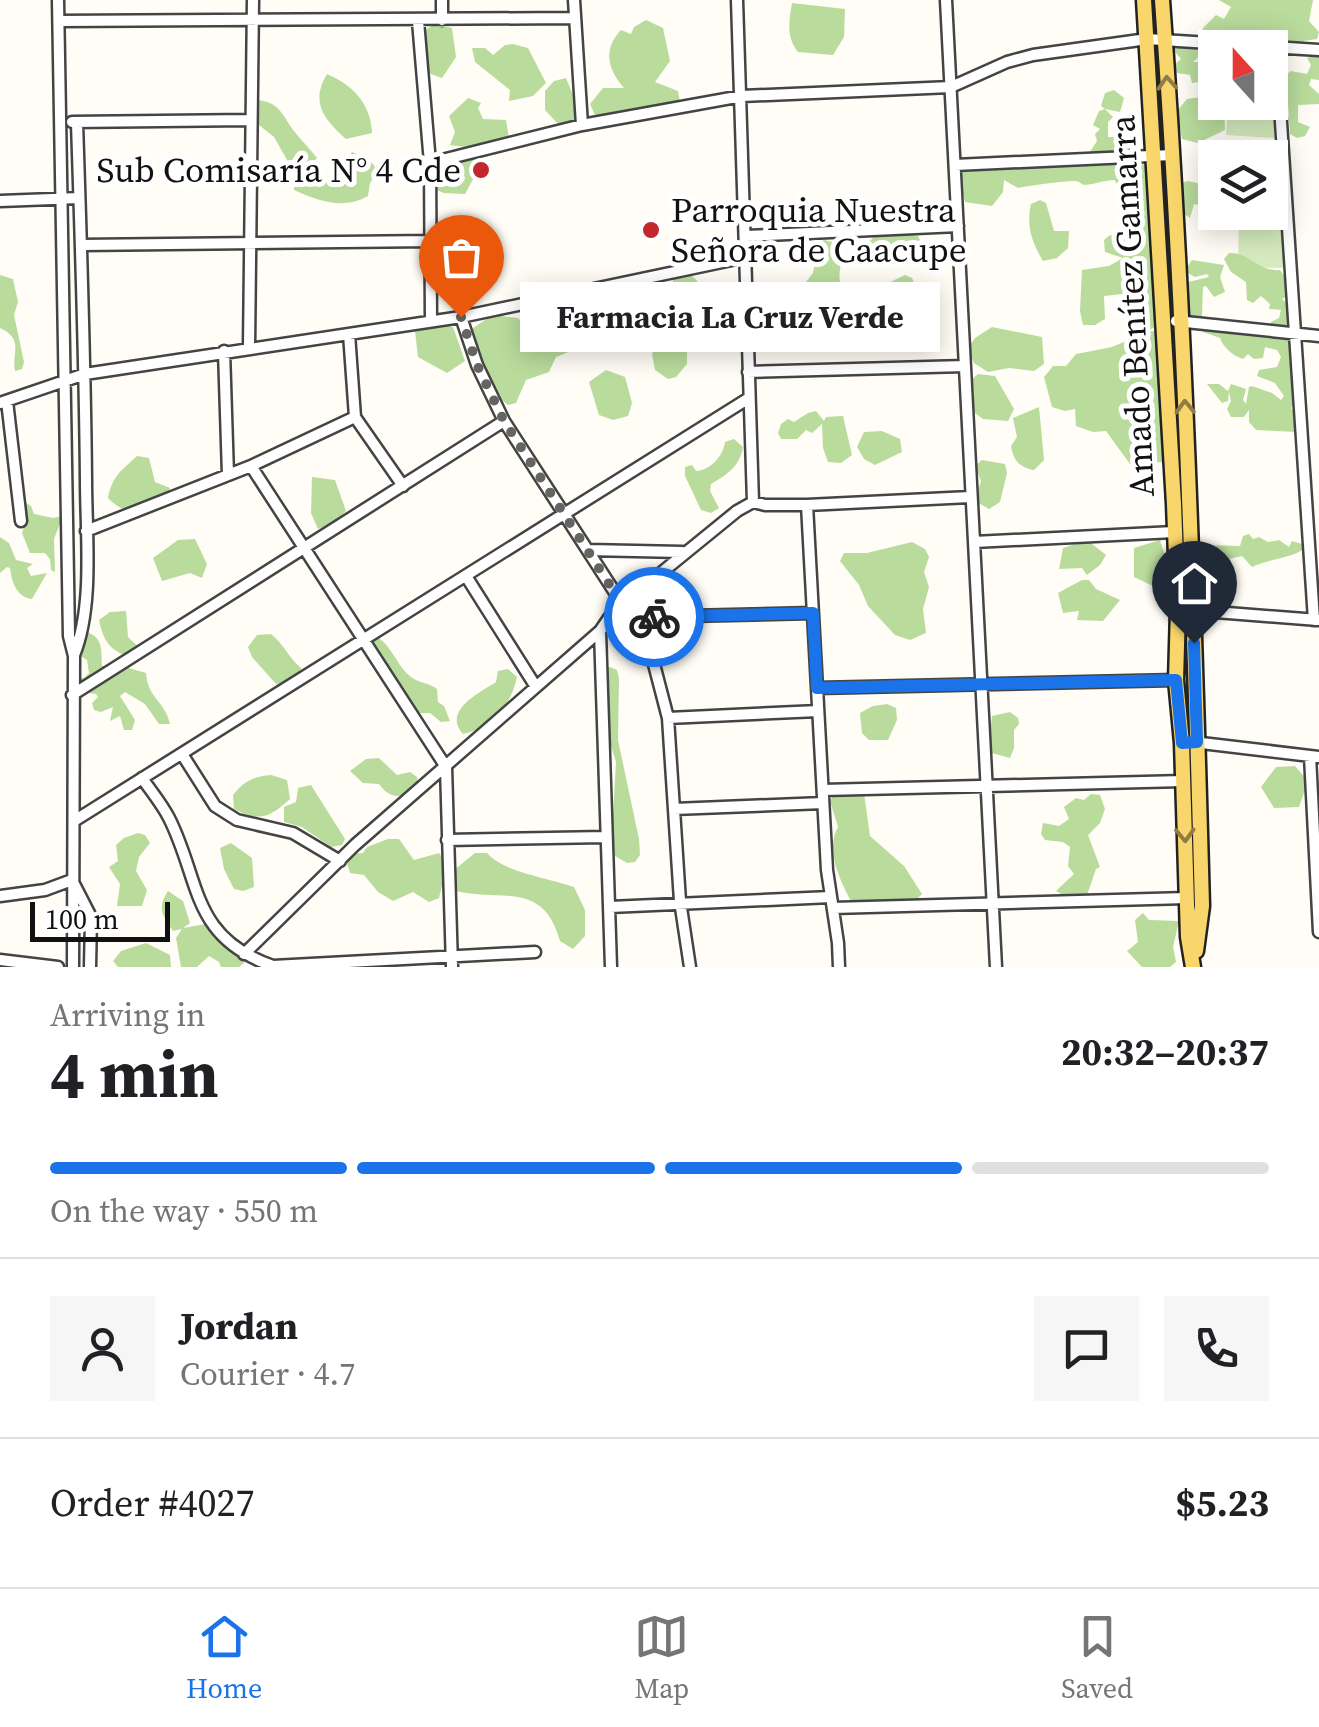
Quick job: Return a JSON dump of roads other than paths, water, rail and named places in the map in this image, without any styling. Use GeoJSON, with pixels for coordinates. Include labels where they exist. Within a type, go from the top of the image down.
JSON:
{"type":"FeatureCollection","features":[{"type":"Feature","properties":{"kind":"main road","name":"Amado Benítez Gamarra"},"geometry":{"type":"LineString","coordinates":[[1144,0],[1174,532],[1186,610],[1176,680],[1190,743],[1183,781],[1186,898],[1193,967],[1202,906],[1190,743],[1182,322],[1162,0]]}},
{"type":"Feature","properties":{"kind":"street"},"geometry":{"type":"LineString","coordinates":[[58,0],[69,636],[74,656],[73,967]]}},
{"type":"Feature","properties":{"kind":"street"},"geometry":{"type":"LineString","coordinates":[[249,347],[253,0]]}},
{"type":"Feature","properties":{"kind":"street"},"geometry":{"type":"LineString","coordinates":[[442,0],[442,20]]}},
{"type":"Feature","properties":{"kind":"street"},"geometry":{"type":"LineString","coordinates":[[574,0],[582,125]]}},
{"type":"Feature","properties":{"kind":"street"},"geometry":{"type":"LineString","coordinates":[[737,0],[754,502]]}},
{"type":"Feature","properties":{"kind":"street"},"geometry":{"type":"LineString","coordinates":[[946,0],[996,967]]}},
{"type":"Feature","properties":{"kind":"street"},"geometry":{"type":"LineString","coordinates":[[60,21],[574,18]]}},
{"type":"Feature","properties":{"kind":"street"},"geometry":{"type":"LineString","coordinates":[[418,21],[430,163],[432,321]]}},
{"type":"Feature","properties":{"kind":"street"},"geometry":{"type":"LineString","coordinates":[[430,163],[582,125],[742,96],[950,87],[1033,55],[1146,39],[1198,41]]}},
{"type":"Feature","properties":{"kind":"street"},"geometry":{"type":"LineString","coordinates":[[1288,48],[1319,50]]}},
{"type":"Feature","properties":{"kind":"street"},"geometry":{"type":"LineString","coordinates":[[62,122],[249,120]]}},
{"type":"Feature","properties":{"kind":"street"},"geometry":{"type":"LineString","coordinates":[[1186,610],[1317,620],[1280,120]]}},
{"type":"Feature","properties":{"kind":"street"},"geometry":{"type":"LineString","coordinates":[[74,656],[84,629],[86,531],[77,122]]}},
{"type":"Feature","properties":{"kind":"street"},"geometry":{"type":"LineString","coordinates":[[955,165],[1172,155]]}},
{"type":"Feature","properties":{"kind":"street"},"geometry":{"type":"LineString","coordinates":[[0,201],[79,198]]}},
{"type":"Feature","properties":{"kind":"street"},"geometry":{"type":"LineString","coordinates":[[746,236],[958,226]]}},
{"type":"Feature","properties":{"kind":"street"},"geometry":{"type":"LineString","coordinates":[[82,245],[430,241]]}},
{"type":"Feature","properties":{"kind":"street"},"geometry":{"type":"LineString","coordinates":[[21,521],[3,402],[85,374],[461,317],[746,257]]}},
{"type":"Feature","properties":{"kind":"street"},"geometry":{"type":"LineString","coordinates":[[461,317],[477,365],[504,421],[622,604]]}},
{"type":"Feature","properties":{"kind":"street"},"geometry":{"type":"LineString","coordinates":[[1165,321],[1319,336]]}},
{"type":"Feature","properties":{"kind":"street"},"geometry":{"type":"LineString","coordinates":[[349,334],[356,417],[404,486]]}},
{"type":"Feature","properties":{"kind":"street"},"geometry":{"type":"LineString","coordinates":[[224,351],[228,475]]}},
{"type":"Feature","properties":{"kind":"street"},"geometry":{"type":"LineString","coordinates":[[748,372],[965,366]]}},
{"type":"Feature","properties":{"kind":"street"},"geometry":{"type":"LineString","coordinates":[[74,822],[750,398]]}},
{"type":"Feature","properties":{"kind":"street"},"geometry":{"type":"LineString","coordinates":[[86,531],[251,466],[356,417]]}},
{"type":"Feature","properties":{"kind":"street"},"geometry":{"type":"LineString","coordinates":[[72,695],[504,421]]}},
{"type":"Feature","properties":{"kind":"street"},"geometry":{"type":"LineString","coordinates":[[251,466],[446,767],[452,962]]}},
{"type":"Feature","properties":{"kind":"street"},"geometry":{"type":"LineString","coordinates":[[754,502],[807,505],[970,497]]}},
{"type":"Feature","properties":{"kind":"street"},"geometry":{"type":"LineString","coordinates":[[244,954],[340,860],[600,631],[622,604],[682,552],[754,502]]}},
{"type":"Feature","properties":{"kind":"street"},"geometry":{"type":"LineString","coordinates":[[807,505],[822,790],[838,967]]}},
{"type":"Feature","properties":{"kind":"street"},"geometry":{"type":"LineString","coordinates":[[974,542],[1174,532]]}},
{"type":"Feature","properties":{"kind":"street"},"geometry":{"type":"LineString","coordinates":[[588,550],[682,552]]}},
{"type":"Feature","properties":{"kind":"street"},"geometry":{"type":"LineString","coordinates":[[466,576],[536,687]]}},
{"type":"Feature","properties":{"kind":"street"},"geometry":{"type":"LineString","coordinates":[[636,595],[668,718],[680,901],[690,967]]}},
{"type":"Feature","properties":{"kind":"street"},"geometry":{"type":"LineString","coordinates":[[643,618],[813,613]]}},
{"type":"Feature","properties":{"kind":"street"},"geometry":{"type":"LineString","coordinates":[[600,631],[611,967]]}},
{"type":"Feature","properties":{"kind":"street"},"geometry":{"type":"LineString","coordinates":[[817,688],[1176,680]]}},
{"type":"Feature","properties":{"kind":"street"},"geometry":{"type":"LineString","coordinates":[[668,718],[818,711]]}},
{"type":"Feature","properties":{"kind":"street"},"geometry":{"type":"LineString","coordinates":[[1190,743],[1315,757],[1319,932]]}},
{"type":"Feature","properties":{"kind":"street"},"geometry":{"type":"LineString","coordinates":[[182,754],[215,806],[238,820],[293,834],[340,860]]}},
{"type":"Feature","properties":{"kind":"street"},"geometry":{"type":"LineString","coordinates":[[142,778],[168,817],[196,897],[215,927],[244,954],[272,966],[452,962],[535,952]]}},
{"type":"Feature","properties":{"kind":"street"},"geometry":{"type":"LineString","coordinates":[[822,790],[1183,781]]}},
{"type":"Feature","properties":{"kind":"street"},"geometry":{"type":"LineString","coordinates":[[674,809],[823,804]]}},
{"type":"Feature","properties":{"kind":"street"},"geometry":{"type":"LineString","coordinates":[[447,840],[605,837]]}},
{"type":"Feature","properties":{"kind":"street"},"geometry":{"type":"LineString","coordinates":[[0,896],[45,890],[72,880]]}},
{"type":"Feature","properties":{"kind":"street"},"geometry":{"type":"LineString","coordinates":[[72,880],[91,917],[90,967]]}},
{"type":"Feature","properties":{"kind":"street"},"geometry":{"type":"LineString","coordinates":[[610,907],[680,901],[993,905],[1186,898]]}},
{"type":"Feature","properties":{"kind":"street"},"geometry":{"type":"LineString","coordinates":[[0,960],[58,967]]}},
{"type":"Feature","properties":{"kind":"place","name":"Sub Comisaría N° 4 Cde"},"geometry":{"type":"Point","coordinates":[481,170]}},
{"type":"Feature","properties":{"kind":"place","name":"Parroquia Nuestra Señora de Caacupe"},"geometry":{"type":"Point","coordinates":[651,230]}},
{"type":"Feature","properties":{"kind":"place","name":"Farmacia La Cruz Verde"},"geometry":{"type":"Point","coordinates":[461,317]}}]}
